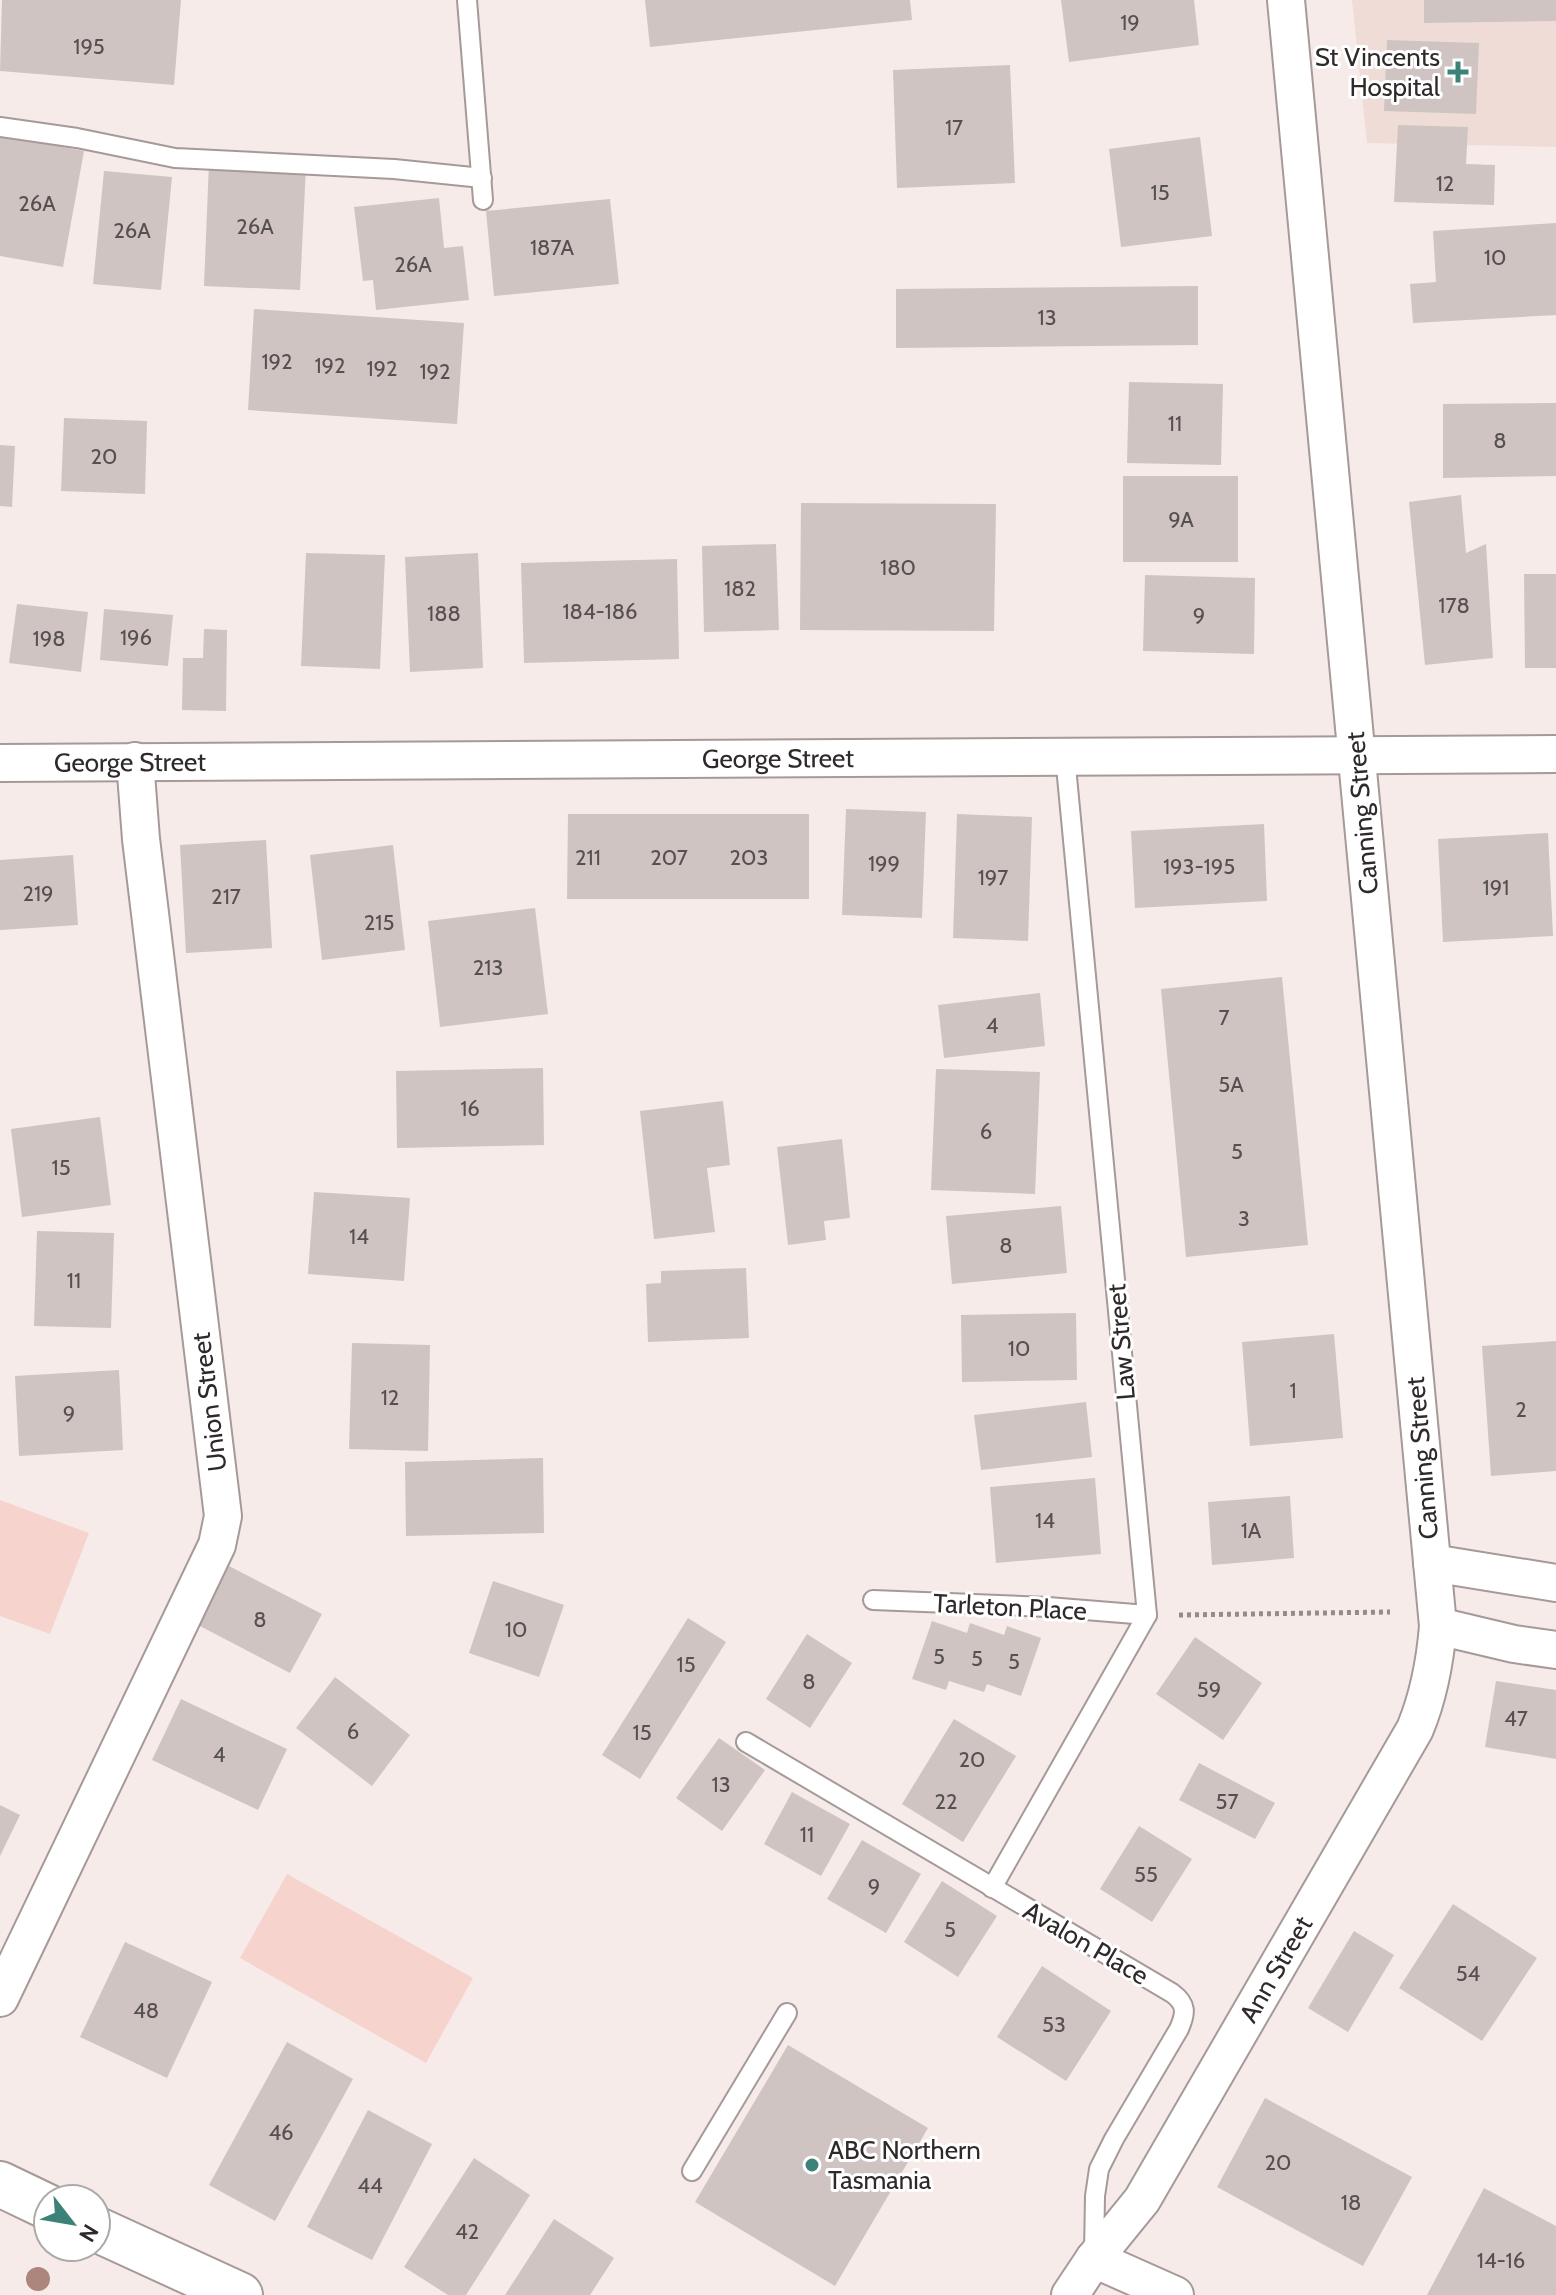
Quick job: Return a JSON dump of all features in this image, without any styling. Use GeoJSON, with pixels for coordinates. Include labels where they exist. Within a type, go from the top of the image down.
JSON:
{"type":"FeatureCollection","features":[{"type":"Feature","properties":{"kind":"main road"},"geometry":{"type":"LineString","coordinates":[[0,2184],[32,2199]]}},
{"type":"Feature","properties":{"kind":"main road"},"geometry":{"type":"LineString","coordinates":[[112,2236],[240,2295]]}},
{"type":"Feature","properties":{"kind":"street","name":"Canning Street"},"geometry":{"type":"LineString","coordinates":[[1286,0],[1438,1626]]}},
{"type":"Feature","properties":{"kind":"street","name":"George Street"},"geometry":{"type":"LineString","coordinates":[[0,763],[1556,754]]}},
{"type":"Feature","properties":{"kind":"street","name":"Union Street"},"geometry":{"type":"LineString","coordinates":[[0,1998],[217,1545],[223,1516],[141,839],[135,761]]}},
{"type":"Feature","properties":{"kind":"street"},"geometry":{"type":"LineString","coordinates":[[1432,1563],[1556,1583]]}},
{"type":"Feature","properties":{"kind":"street"},"geometry":{"type":"LineString","coordinates":[[1438,1626],[1514,1644],[1556,1650]]}},
{"type":"Feature","properties":{"kind":"street","name":"Ann Street"},"geometry":{"type":"LineString","coordinates":[[1070,2295],[1094,2259],[1129,2217],[1415,1729],[1426,1702],[1434,1668],[1438,1626]]}},
{"type":"Feature","properties":{"kind":"street"},"geometry":{"type":"LineString","coordinates":[[1094,2259],[1175,2295]]}},
{"type":"Feature","properties":{"kind":"lane"},"geometry":{"type":"LineString","coordinates":[[467,0],[483,200]]}},
{"type":"Feature","properties":{"kind":"lane"},"geometry":{"type":"LineString","coordinates":[[0,127],[77,138],[175,158],[394,169],[482,178]]}},
{"type":"Feature","properties":{"kind":"lane","name":"Law Street"},"geometry":{"type":"LineString","coordinates":[[1065,756],[1147,1615]]}},
{"type":"Feature","properties":{"kind":"lane","name":"Tarleton Place"},"geometry":{"type":"LineString","coordinates":[[873,1600],[1048,1607],[1147,1615]]}},
{"type":"Feature","properties":{"kind":"lane"},"geometry":{"type":"LineString","coordinates":[[992,1888],[1147,1615]]}},
{"type":"Feature","properties":{"kind":"lane","name":"Avalon Place"},"geometry":{"type":"LineString","coordinates":[[746,1742],[1180,1998],[1185,2009],[1179,2029],[1099,2169],[1095,2196],[1094,2259]]}},
{"type":"Feature","properties":{"kind":"lane"},"geometry":{"type":"LineString","coordinates":[[692,2171],[787,2013]]}},
{"type":"Feature","properties":{"kind":"lane"},"geometry":{"type":"LineString","coordinates":[[1095,2196],[1129,2217]]}},
{"type":"Feature","properties":{"kind":"path"},"geometry":{"type":"LineString","coordinates":[[1147,1615],[1390,1612]]}},
{"type":"Feature","properties":{"kind":"shaded area","name":"St Vincents Hospital"},"geometry":{"type":"Polygon","coordinates":[[[1352,0],[1556,0],[1556,147],[1367,143],[1352,0]]]}},
{"type":"Feature","properties":{"kind":"shaded area"},"geometry":{"type":"Polygon","coordinates":[[[0,1500],[89,1533],[50,1634],[0,1616],[0,1500]]]}},
{"type":"Feature","properties":{"kind":"shaded area"},"geometry":{"type":"Polygon","coordinates":[[[287,1874],[473,1978],[426,2063],[240,1958],[287,1874]]]}},
{"type":"Feature","properties":{"kind":"building"},"geometry":{"type":"Polygon","coordinates":[[[2,0],[181,0],[174,85],[0,71],[2,0]]]}},
{"type":"Feature","properties":{"kind":"building"},"geometry":{"type":"Polygon","coordinates":[[[645,0],[910,0],[912,20],[650,47],[645,0]]]}},
{"type":"Feature","properties":{"kind":"building"},"geometry":{"type":"Polygon","coordinates":[[[1061,0],[1194,0],[1199,45],[1069,62],[1061,0]]]}},
{"type":"Feature","properties":{"kind":"building"},"geometry":{"type":"Polygon","coordinates":[[[1424,0],[1556,0],[1556,21],[1424,23],[1424,0]]]}},
{"type":"Feature","properties":{"kind":"building"},"geometry":{"type":"Polygon","coordinates":[[[1387,40],[1479,43],[1476,114],[1384,111],[1387,40]]]}},
{"type":"Feature","properties":{"kind":"building"},"geometry":{"type":"Polygon","coordinates":[[[1010,65],[1015,183],[897,188],[893,70],[1010,65]]]}},
{"type":"Feature","properties":{"kind":"building"},"geometry":{"type":"Polygon","coordinates":[[[1398,125],[1468,127],[1466,164],[1495,165],[1494,205],[1394,202],[1398,125]]]}},
{"type":"Feature","properties":{"kind":"building"},"geometry":{"type":"Polygon","coordinates":[[[0,135],[84,151],[63,267],[0,256],[0,135]]]}},
{"type":"Feature","properties":{"kind":"building"},"geometry":{"type":"Polygon","coordinates":[[[1200,137],[1212,236],[1121,247],[1109,149],[1200,137]]]}},
{"type":"Feature","properties":{"kind":"building"},"geometry":{"type":"Polygon","coordinates":[[[209,162],[306,166],[300,290],[204,286],[209,162]]]}},
{"type":"Feature","properties":{"kind":"building"},"geometry":{"type":"Polygon","coordinates":[[[104,171],[172,177],[161,290],[93,284],[104,171]]]}},
{"type":"Feature","properties":{"kind":"building"},"geometry":{"type":"Polygon","coordinates":[[[439,198],[444,248],[463,246],[469,300],[376,310],[373,280],[363,281],[354,207],[439,198]]]}},
{"type":"Feature","properties":{"kind":"building"},"geometry":{"type":"Polygon","coordinates":[[[610,199],[619,284],[494,296],[486,211],[610,199]]]}},
{"type":"Feature","properties":{"kind":"building"},"geometry":{"type":"Polygon","coordinates":[[[1556,223],[1556,315],[1413,323],[1410,284],[1436,282],[1433,231],[1556,223]]]}},
{"type":"Feature","properties":{"kind":"building"},"geometry":{"type":"Polygon","coordinates":[[[1198,286],[1198,345],[896,348],[896,289],[1198,286]]]}},
{"type":"Feature","properties":{"kind":"building"},"geometry":{"type":"Polygon","coordinates":[[[254,309],[464,323],[457,424],[248,410],[254,309]]]}},
{"type":"Feature","properties":{"kind":"building"},"geometry":{"type":"Polygon","coordinates":[[[1129,382],[1223,384],[1221,465],[1127,463],[1129,382]]]}},
{"type":"Feature","properties":{"kind":"building"},"geometry":{"type":"Polygon","coordinates":[[[1556,403],[1556,476],[1443,478],[1443,404],[1556,403]]]}},
{"type":"Feature","properties":{"kind":"building"},"geometry":{"type":"Polygon","coordinates":[[[64,418],[147,421],[145,494],[61,491],[64,418]]]}},
{"type":"Feature","properties":{"kind":"building"},"geometry":{"type":"Polygon","coordinates":[[[0,445],[15,446],[12,507],[0,506],[0,445]]]}},
{"type":"Feature","properties":{"kind":"building"},"geometry":{"type":"Polygon","coordinates":[[[1123,476],[1238,476],[1238,562],[1123,562],[1123,476]]]}},
{"type":"Feature","properties":{"kind":"building"},"geometry":{"type":"Polygon","coordinates":[[[1461,495],[1466,553],[1486,544],[1493,658],[1425,665],[1409,502],[1461,495]]]}},
{"type":"Feature","properties":{"kind":"building"},"geometry":{"type":"Polygon","coordinates":[[[801,503],[996,504],[994,631],[800,630],[801,503]]]}},
{"type":"Feature","properties":{"kind":"building"},"geometry":{"type":"Polygon","coordinates":[[[776,544],[779,630],[704,632],[702,546],[776,544]]]}},
{"type":"Feature","properties":{"kind":"building"},"geometry":{"type":"Polygon","coordinates":[[[306,553],[385,555],[380,669],[301,666],[306,553]]]}},
{"type":"Feature","properties":{"kind":"building"},"geometry":{"type":"Polygon","coordinates":[[[478,553],[483,668],[410,672],[405,557],[478,553]]]}},
{"type":"Feature","properties":{"kind":"building"},"geometry":{"type":"Polygon","coordinates":[[[677,559],[679,659],[524,663],[521,563],[677,559]]]}},
{"type":"Feature","properties":{"kind":"building"},"geometry":{"type":"Polygon","coordinates":[[[1524,574],[1556,574],[1556,668],[1525,668],[1524,574]]]}},
{"type":"Feature","properties":{"kind":"building"},"geometry":{"type":"Polygon","coordinates":[[[1145,575],[1255,578],[1254,654],[1143,651],[1145,575]]]}},
{"type":"Feature","properties":{"kind":"building"},"geometry":{"type":"Polygon","coordinates":[[[17,604],[88,612],[81,672],[9,663],[17,604]]]}},
{"type":"Feature","properties":{"kind":"building"},"geometry":{"type":"Polygon","coordinates":[[[104,609],[173,615],[168,666],[100,660],[104,609]]]}},
{"type":"Feature","properties":{"kind":"building"},"geometry":{"type":"Polygon","coordinates":[[[204,629],[227,630],[226,711],[182,710],[183,658],[203,658],[204,629]]]}},
{"type":"Feature","properties":{"kind":"building"},"geometry":{"type":"Polygon","coordinates":[[[846,809],[926,812],[922,918],[842,915],[846,809]]]}},
{"type":"Feature","properties":{"kind":"building"},"geometry":{"type":"Polygon","coordinates":[[[568,814],[809,814],[809,899],[567,899],[568,814]]]}},
{"type":"Feature","properties":{"kind":"building"},"geometry":{"type":"Polygon","coordinates":[[[957,814],[1032,817],[1028,941],[953,938],[957,814]]]}},
{"type":"Feature","properties":{"kind":"building"},"geometry":{"type":"Polygon","coordinates":[[[1264,824],[1267,901],[1135,908],[1131,831],[1264,824]]]}},
{"type":"Feature","properties":{"kind":"building"},"geometry":{"type":"Polygon","coordinates":[[[1548,833],[1553,936],[1443,942],[1438,839],[1548,833]]]}},
{"type":"Feature","properties":{"kind":"building"},"geometry":{"type":"Polygon","coordinates":[[[266,840],[272,948],[186,953],[180,845],[266,840]]]}},
{"type":"Feature","properties":{"kind":"building"},"geometry":{"type":"Polygon","coordinates":[[[393,845],[405,950],[322,960],[310,855],[393,845]]]}},
{"type":"Feature","properties":{"kind":"building"},"geometry":{"type":"Polygon","coordinates":[[[73,855],[78,925],[0,930],[0,860],[73,855]]]}},
{"type":"Feature","properties":{"kind":"building"},"geometry":{"type":"Polygon","coordinates":[[[535,908],[548,1014],[440,1027],[428,921],[535,908]]]}},
{"type":"Feature","properties":{"kind":"building"},"geometry":{"type":"Polygon","coordinates":[[[1282,977],[1308,1245],[1186,1257],[1161,989],[1282,977]]]}},
{"type":"Feature","properties":{"kind":"building"},"geometry":{"type":"Polygon","coordinates":[[[1040,993],[1045,1046],[944,1058],[938,1005],[1040,993]]]}},
{"type":"Feature","properties":{"kind":"building"},"geometry":{"type":"Polygon","coordinates":[[[543,1068],[544,1145],[397,1148],[396,1071],[543,1068]]]}},
{"type":"Feature","properties":{"kind":"building"},"geometry":{"type":"Polygon","coordinates":[[[936,1069],[1040,1072],[1035,1194],[931,1190],[936,1069]]]}},
{"type":"Feature","properties":{"kind":"building"},"geometry":{"type":"Polygon","coordinates":[[[723,1101],[730,1165],[707,1168],[715,1232],[654,1239],[640,1111],[723,1101]]]}},
{"type":"Feature","properties":{"kind":"building"},"geometry":{"type":"Polygon","coordinates":[[[100,1117],[111,1205],[22,1217],[11,1129],[100,1117]]]}},
{"type":"Feature","properties":{"kind":"building"},"geometry":{"type":"Polygon","coordinates":[[[842,1139],[850,1218],[824,1221],[826,1240],[788,1245],[777,1147],[842,1139]]]}},
{"type":"Feature","properties":{"kind":"building"},"geometry":{"type":"Polygon","coordinates":[[[314,1192],[410,1198],[404,1281],[308,1274],[314,1192]]]}},
{"type":"Feature","properties":{"kind":"building"},"geometry":{"type":"Polygon","coordinates":[[[1061,1206],[1067,1273],[952,1284],[946,1216],[1061,1206]]]}},
{"type":"Feature","properties":{"kind":"building"},"geometry":{"type":"Polygon","coordinates":[[[37,1231],[114,1233],[111,1328],[34,1326],[37,1231]]]}},
{"type":"Feature","properties":{"kind":"building"},"geometry":{"type":"Polygon","coordinates":[[[746,1268],[749,1338],[648,1342],[646,1284],[661,1283],[661,1271],[746,1268]]]}},
{"type":"Feature","properties":{"kind":"building"},"geometry":{"type":"Polygon","coordinates":[[[1076,1313],[1077,1380],[962,1382],[961,1315],[1076,1313]]]}},
{"type":"Feature","properties":{"kind":"building"},"geometry":{"type":"Polygon","coordinates":[[[1334,1334],[1343,1438],[1250,1446],[1242,1342],[1334,1334]]]}},
{"type":"Feature","properties":{"kind":"building"},"geometry":{"type":"Polygon","coordinates":[[[1556,1341],[1556,1471],[1491,1476],[1482,1346],[1556,1341]]]}},
{"type":"Feature","properties":{"kind":"building"},"geometry":{"type":"Polygon","coordinates":[[[352,1343],[430,1345],[428,1451],[349,1449],[352,1343]]]}},
{"type":"Feature","properties":{"kind":"building"},"geometry":{"type":"Polygon","coordinates":[[[119,1370],[123,1450],[19,1456],[15,1376],[119,1370]]]}},
{"type":"Feature","properties":{"kind":"building"},"geometry":{"type":"Polygon","coordinates":[[[1086,1402],[1092,1457],[981,1470],[974,1415],[1086,1402]]]}},
{"type":"Feature","properties":{"kind":"building"},"geometry":{"type":"Polygon","coordinates":[[[543,1458],[544,1533],[406,1536],[405,1462],[543,1458]]]}},
{"type":"Feature","properties":{"kind":"building"},"geometry":{"type":"Polygon","coordinates":[[[1095,1478],[1101,1554],[996,1563],[990,1487],[1095,1478]]]}},
{"type":"Feature","properties":{"kind":"building"},"geometry":{"type":"Polygon","coordinates":[[[1290,1496],[1294,1558],[1212,1565],[1208,1502],[1290,1496]]]}},
{"type":"Feature","properties":{"kind":"building"},"geometry":{"type":"Polygon","coordinates":[[[229,1566],[322,1614],[290,1673],[198,1625],[229,1566]]]}},
{"type":"Feature","properties":{"kind":"building"},"geometry":{"type":"Polygon","coordinates":[[[493,1581],[564,1605],[539,1677],[469,1653],[493,1581]]]}},
{"type":"Feature","properties":{"kind":"building"},"geometry":{"type":"Polygon","coordinates":[[[688,1618],[726,1642],[640,1779],[602,1755],[688,1618]]]}},
{"type":"Feature","properties":{"kind":"building"},"geometry":{"type":"Polygon","coordinates":[[[932,1621],[967,1633],[970,1623],[1004,1635],[1007,1626],[1041,1638],[1021,1696],[987,1684],[984,1692],[949,1681],[946,1690],[912,1679],[932,1621]]]}},
{"type":"Feature","properties":{"kind":"building"},"geometry":{"type":"Polygon","coordinates":[[[807,1634],[852,1663],[810,1728],[766,1699],[807,1634]]]}},
{"type":"Feature","properties":{"kind":"building"},"geometry":{"type":"Polygon","coordinates":[[[1195,1637],[1262,1683],[1223,1740],[1156,1694],[1195,1637]]]}},
{"type":"Feature","properties":{"kind":"building"},"geometry":{"type":"Polygon","coordinates":[[[335,1677],[410,1735],[372,1786],[296,1728],[335,1677]]]}},
{"type":"Feature","properties":{"kind":"building"},"geometry":{"type":"Polygon","coordinates":[[[1496,1681],[1556,1690],[1556,1759],[1485,1747],[1496,1681]]]}},
{"type":"Feature","properties":{"kind":"building"},"geometry":{"type":"Polygon","coordinates":[[[181,1699],[287,1749],[258,1810],[152,1760],[181,1699]]]}},
{"type":"Feature","properties":{"kind":"building"},"geometry":{"type":"Polygon","coordinates":[[[954,1719],[1016,1756],[963,1842],[902,1804],[954,1719]]]}},
{"type":"Feature","properties":{"kind":"building"},"geometry":{"type":"Polygon","coordinates":[[[719,1738],[765,1770],[722,1831],[676,1798],[719,1738]]]}},
{"type":"Feature","properties":{"kind":"building"},"geometry":{"type":"Polygon","coordinates":[[[1199,1763],[1275,1803],[1255,1839],[1179,1800],[1199,1763]]]}},
{"type":"Feature","properties":{"kind":"building"},"geometry":{"type":"Polygon","coordinates":[[[792,1792],[850,1824],[821,1876],[764,1844],[792,1792]]]}},
{"type":"Feature","properties":{"kind":"building"},"geometry":{"type":"Polygon","coordinates":[[[0,1805],[20,1815],[0,1856],[0,1805]]]}},
{"type":"Feature","properties":{"kind":"building"},"geometry":{"type":"Polygon","coordinates":[[[1139,1826],[1192,1859],[1152,1922],[1100,1889],[1139,1826]]]}},
{"type":"Feature","properties":{"kind":"building"},"geometry":{"type":"Polygon","coordinates":[[[862,1840],[921,1874],[886,1933],[827,1899],[862,1840]]]}},
{"type":"Feature","properties":{"kind":"building"},"geometry":{"type":"Polygon","coordinates":[[[942,1881],[997,1916],[958,1977],[904,1942],[942,1881]]]}},
{"type":"Feature","properties":{"kind":"building"},"geometry":{"type":"Polygon","coordinates":[[[1453,1904],[1537,1958],[1482,2041],[1399,1988],[1453,1904]]]}},
{"type":"Feature","properties":{"kind":"building"},"geometry":{"type":"Polygon","coordinates":[[[1354,1931],[1394,1955],[1348,2032],[1308,2008],[1354,1931]]]}},
{"type":"Feature","properties":{"kind":"building"},"geometry":{"type":"Polygon","coordinates":[[[125,1942],[212,1982],[167,2078],[80,2037],[125,1942]]]}},
{"type":"Feature","properties":{"kind":"building"},"geometry":{"type":"Polygon","coordinates":[[[1042,1966],[1111,2011],[1066,2081],[997,2037],[1042,1966]]]}},
{"type":"Feature","properties":{"kind":"building"},"geometry":{"type":"Polygon","coordinates":[[[287,2042],[353,2079],[275,2221],[209,2185],[287,2042]]]}},
{"type":"Feature","properties":{"kind":"building","name":"ABC Northern Tasmania"},"geometry":{"type":"Polygon","coordinates":[[[788,2045],[928,2128],[835,2286],[695,2202],[788,2045]]]}},
{"type":"Feature","properties":{"kind":"building"},"geometry":{"type":"Polygon","coordinates":[[[1265,2098],[1412,2177],[1363,2266],[1217,2187],[1265,2098]]]}},
{"type":"Feature","properties":{"kind":"building"},"geometry":{"type":"Polygon","coordinates":[[[368,2110],[432,2144],[372,2260],[307,2227],[368,2110]]]}},
{"type":"Feature","properties":{"kind":"building"},"geometry":{"type":"Polygon","coordinates":[[[474,2158],[530,2195],[466,2295],[448,2295],[404,2267],[474,2158]]]}},
{"type":"Feature","properties":{"kind":"building"},"geometry":{"type":"Polygon","coordinates":[[[1484,2188],[1556,2226],[1556,2295],[1427,2295],[1484,2188]]]}},
{"type":"Feature","properties":{"kind":"building"},"geometry":{"type":"Polygon","coordinates":[[[554,2219],[614,2258],[590,2295],[505,2295],[554,2219]]]}},
{"type":"Feature","properties":{"kind":"place","name":"St Vincents Hospital"},"geometry":{"type":"Point","coordinates":[1458,72]}},
{"type":"Feature","properties":{"kind":"place","name":"ABC Northern Tasmania"},"geometry":{"type":"Point","coordinates":[812,2165]}}]}
